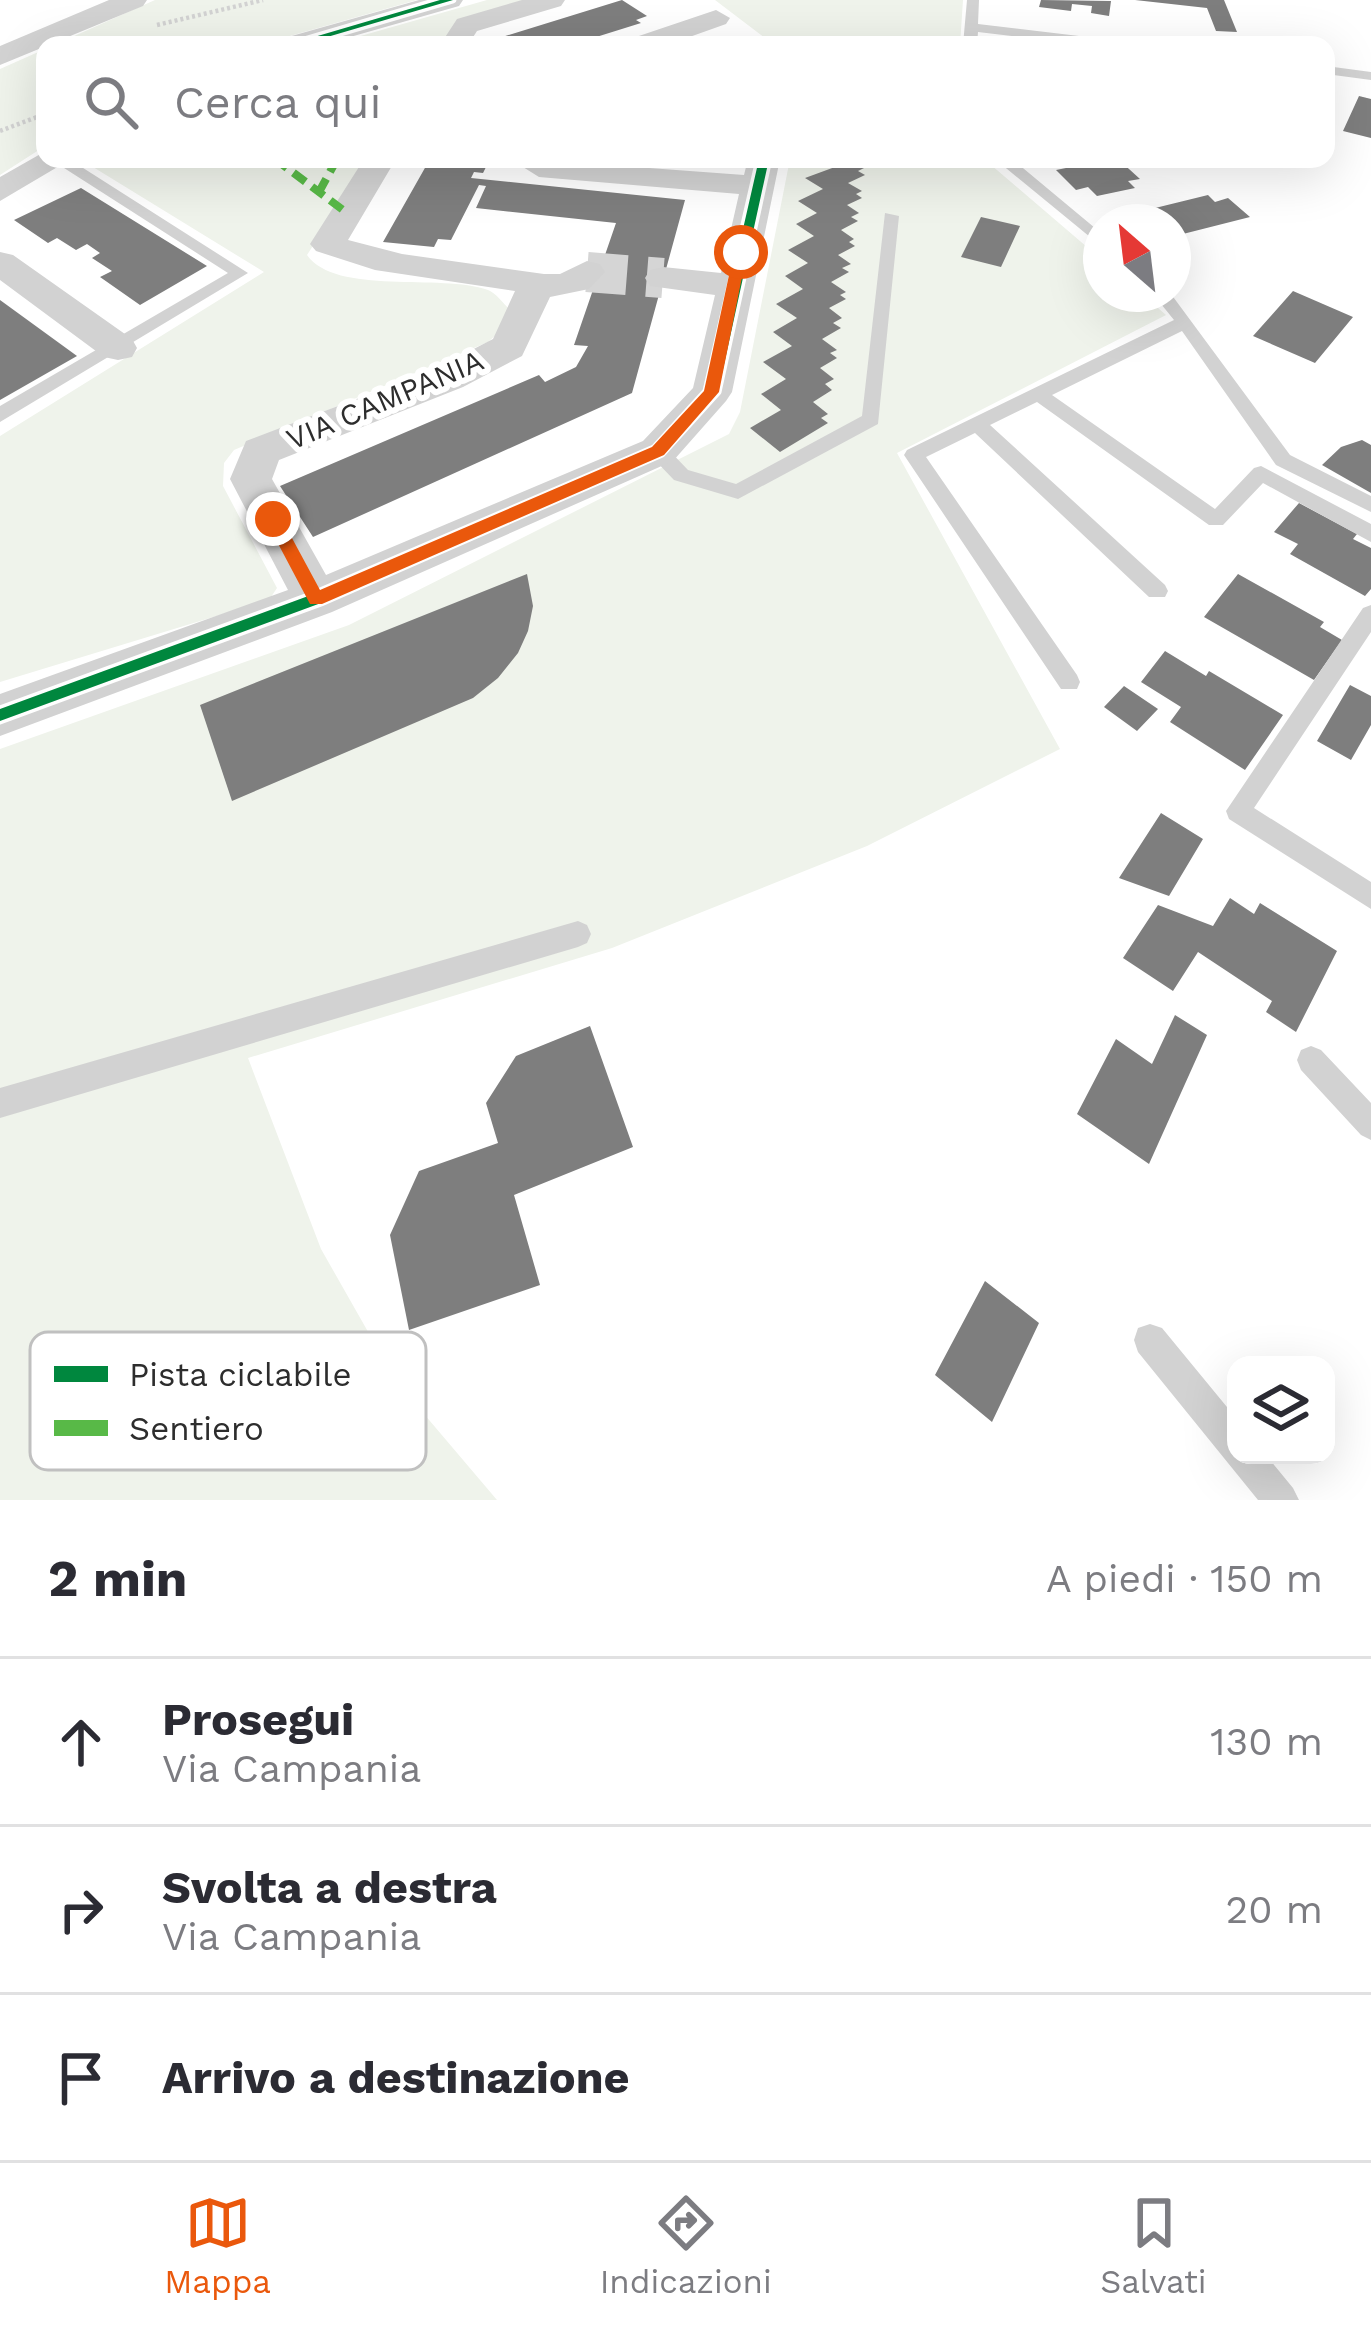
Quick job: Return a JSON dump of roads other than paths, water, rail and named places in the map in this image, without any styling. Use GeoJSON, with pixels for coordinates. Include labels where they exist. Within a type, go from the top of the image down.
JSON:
{"type":"FeatureCollection","features":[{"type":"Feature","properties":{"kind":"street"},"geometry":{"type":"LineString","coordinates":[[48,36],[133,0]]}},
{"type":"Feature","properties":{"kind":"street"},"geometry":{"type":"LineString","coordinates":[[322,36],[448,0]]}},
{"type":"Feature","properties":{"kind":"street"},"geometry":{"type":"LineString","coordinates":[[460,36],[467,25],[551,0]]}},
{"type":"Feature","properties":{"kind":"street"},"geometry":{"type":"LineString","coordinates":[[678,36],[725,25],[690,0]]}},
{"type":"Feature","properties":{"kind":"street"},"geometry":{"type":"LineString","coordinates":[[0,56],[36,41]]}},
{"type":"Feature","properties":{"kind":"street"},"geometry":{"type":"LineString","coordinates":[[0,191],[40,168]]}},
{"type":"Feature","properties":{"kind":"street"},"geometry":{"type":"LineString","coordinates":[[374,168],[328,244],[350,254],[555,287],[578,281],[587,272]]}},
{"type":"Feature","properties":{"kind":"street"},"geometry":{"type":"LineString","coordinates":[[0,715],[316,599],[658,451],[712,392],[732,285],[761,172],[583,168]]}},
{"type":"Feature","properties":{"kind":"street"},"geometry":{"type":"LineString","coordinates":[[0,263],[118,348]]}},
{"type":"Feature","properties":{"kind":"street"},"geometry":{"type":"LineString","coordinates":[[663,278],[732,285]]}},
{"type":"Feature","properties":{"kind":"street","name":"VIA CAMPANIA"},"geometry":{"type":"LineString","coordinates":[[316,599],[251,479],[261,451],[449,379],[508,347],[537,284]]}},
{"type":"Feature","properties":{"kind":"lane"},"geometry":{"type":"LineString","coordinates":[[970,36],[973,0]]}},
{"type":"Feature","properties":{"kind":"lane"},"geometry":{"type":"LineString","coordinates":[[971,27],[1046,36]]}},
{"type":"Feature","properties":{"kind":"lane"},"geometry":{"type":"LineString","coordinates":[[1335,71],[1371,76]]}},
{"type":"Feature","properties":{"kind":"lane"},"geometry":{"type":"LineString","coordinates":[[0,416],[240,273],[71,168]]}},
{"type":"Feature","properties":{"kind":"lane"},"geometry":{"type":"LineString","coordinates":[[1014,168],[1083,226]]}},
{"type":"Feature","properties":{"kind":"lane"},"geometry":{"type":"LineString","coordinates":[[658,451],[681,476],[738,492],[871,418],[891,216]]}},
{"type":"Feature","properties":{"kind":"lane"},"geometry":{"type":"LineString","coordinates":[[1177,312],[1283,460],[1371,505]]}},
{"type":"Feature","properties":{"kind":"lane"},"geometry":{"type":"LineString","coordinates":[[1069,682],[914,455],[1185,322]]}},
{"type":"Feature","properties":{"kind":"lane"},"geometry":{"type":"LineString","coordinates":[[1038,394],[1216,520],[1261,473],[1371,534]]}},
{"type":"Feature","properties":{"kind":"lane"},"geometry":{"type":"LineString","coordinates":[[977,424],[1157,591]]}},
{"type":"Feature","properties":{"kind":"lane"},"geometry":{"type":"LineString","coordinates":[[1371,614],[1238,811],[1371,897]]}},
{"type":"Feature","properties":{"kind":"lane"},"geometry":{"type":"LineString","coordinates":[[0,1103],[578,934]]}},
{"type":"Feature","properties":{"kind":"lane"},"geometry":{"type":"LineString","coordinates":[[1311,1060],[1371,1125]]}},
{"type":"Feature","properties":{"kind":"lane"},"geometry":{"type":"LineString","coordinates":[[1150,1340],[1227,1434]]}},
{"type":"Feature","properties":{"kind":"lane"},"geometry":{"type":"LineString","coordinates":[[1251,1464],[1281,1500]]}},
{"type":"Feature","properties":{"kind":"tunnel"},"geometry":{"type":"LineString","coordinates":[[587,272],[663,278]]}}]}
